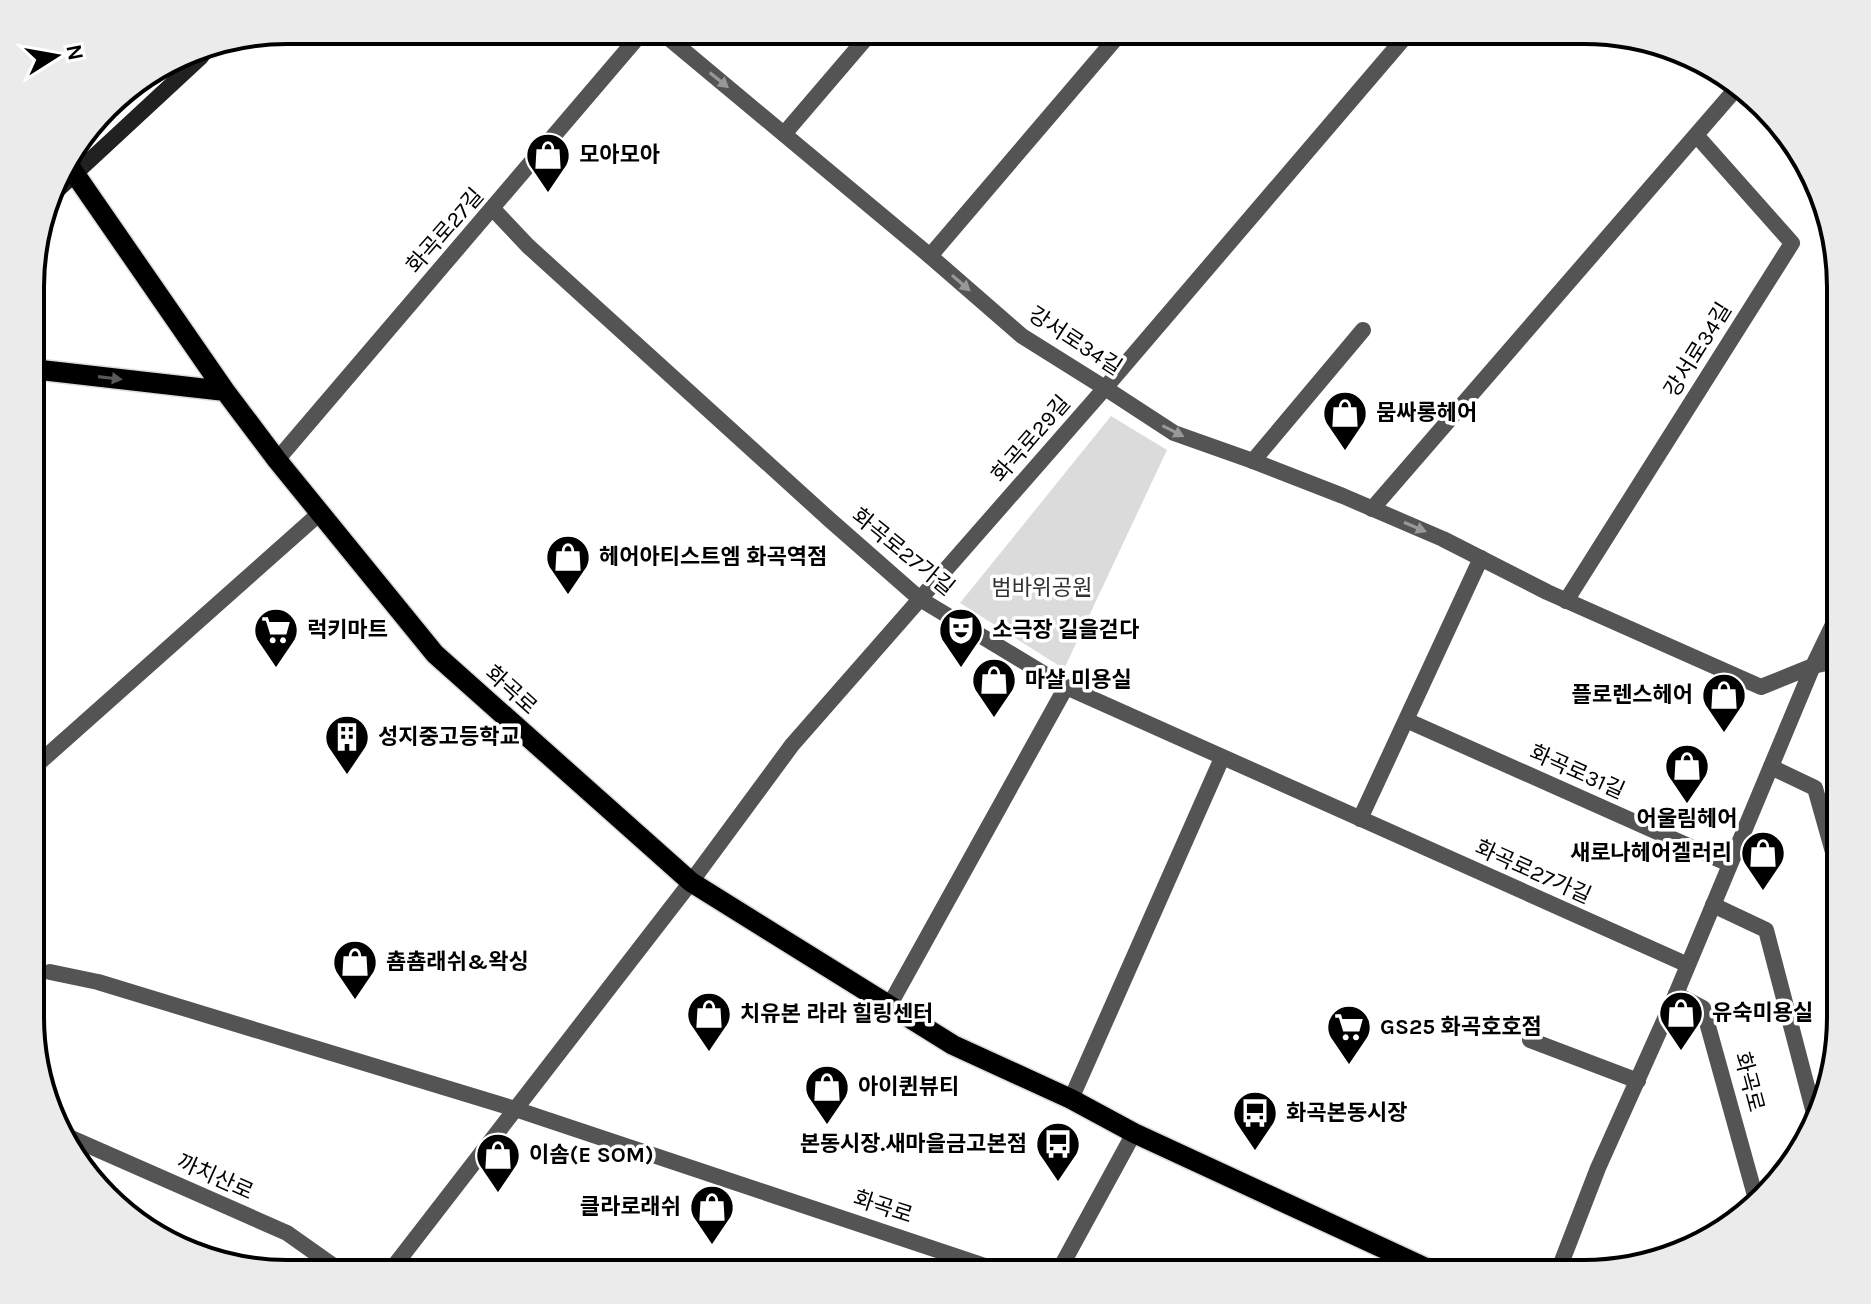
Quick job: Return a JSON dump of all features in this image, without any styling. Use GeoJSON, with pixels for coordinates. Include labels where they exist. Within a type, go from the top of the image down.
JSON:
{"type":"FeatureCollection","features":[{"type":"Feature","properties":{"kind":"main road"},"geometry":{"type":"LineString","coordinates":[[82,157],[194,63]]}},
{"type":"Feature","properties":{"kind":"main road","name":"화곡로"},"geometry":{"type":"LineString","coordinates":[[74,172],[225,391],[277,460],[435,654],[691,882],[953,1045],[1408,1260]]}},
{"type":"Feature","properties":{"kind":"main road"},"geometry":{"type":"LineString","coordinates":[[44,370],[225,391]]}},
{"type":"Feature","properties":{"kind":"street","name":"화곡로27길"},"geometry":{"type":"LineString","coordinates":[[277,460],[632,44]]}},
{"type":"Feature","properties":{"kind":"street","name":"강서로34길"},"geometry":{"type":"LineString","coordinates":[[676,44],[1022,336],[1174,433],[1253,461],[1443,539],[1566,601],[1761,687],[1826,663]]}},
{"type":"Feature","properties":{"kind":"street"},"geometry":{"type":"LineString","coordinates":[[784,134],[861,44]]}},
{"type":"Feature","properties":{"kind":"street"},"geometry":{"type":"LineString","coordinates":[[930,256],[1111,45]]}},
{"type":"Feature","properties":{"kind":"street","name":"화곡로29길"},"geometry":{"type":"LineString","coordinates":[[691,882],[792,745],[1105,388],[1398,45]]}},
{"type":"Feature","properties":{"kind":"street"},"geometry":{"type":"LineString","coordinates":[[1372,509],[1732,94]]}},
{"type":"Feature","properties":{"kind":"street","name":"강서로34길"},"geometry":{"type":"LineString","coordinates":[[1566,601],[1792,243],[1697,136]]}},
{"type":"Feature","properties":{"kind":"street","name":"화곡로27가길"},"geometry":{"type":"LineString","coordinates":[[493,209],[528,246],[920,599],[1066,687],[1688,965]]}},
{"type":"Feature","properties":{"kind":"street"},"geometry":{"type":"LineString","coordinates":[[1253,461],[1363,330]]}},
{"type":"Feature","properties":{"kind":"street"},"geometry":{"type":"LineString","coordinates":[[45,758],[320,513]]}},
{"type":"Feature","properties":{"kind":"street"},"geometry":{"type":"LineString","coordinates":[[1360,819],[1481,558]]}},
{"type":"Feature","properties":{"kind":"street"},"geometry":{"type":"LineString","coordinates":[[1562,1260],[1598,1168],[1676,994],[1826,639]]}},
{"type":"Feature","properties":{"kind":"street"},"geometry":{"type":"LineString","coordinates":[[889,1006],[1066,687]]}},
{"type":"Feature","properties":{"kind":"street","name":"화곡로31길"},"geometry":{"type":"LineString","coordinates":[[1406,720],[1729,864]]}},
{"type":"Feature","properties":{"kind":"street"},"geometry":{"type":"LineString","coordinates":[[1071,1099],[1222,758]]}},
{"type":"Feature","properties":{"kind":"street"},"geometry":{"type":"LineString","coordinates":[[1771,767],[1815,788],[1826,827]]}},
{"type":"Feature","properties":{"kind":"street"},"geometry":{"type":"LineString","coordinates":[[399,1259],[691,882]]}},
{"type":"Feature","properties":{"kind":"street"},"geometry":{"type":"LineString","coordinates":[[1713,905],[1766,930],[1811,1102]]}},
{"type":"Feature","properties":{"kind":"street","name":"화곡로"},"geometry":{"type":"LineString","coordinates":[[50,972],[98,982],[515,1109],[966,1260]]}},
{"type":"Feature","properties":{"kind":"street","name":"화곡로"},"geometry":{"type":"LineString","coordinates":[[1676,994],[1703,1008],[1754,1191]]}},
{"type":"Feature","properties":{"kind":"street"},"geometry":{"type":"LineString","coordinates":[[1530,1040],[1638,1081]]}},
{"type":"Feature","properties":{"kind":"street"},"geometry":{"type":"LineString","coordinates":[[1065,1260],[1134,1133]]}},
{"type":"Feature","properties":{"kind":"street","name":"까치산로"},"geometry":{"type":"LineString","coordinates":[[79,1141],[287,1233],[324,1259]]}},
{"type":"Feature","properties":{"kind":"green space","name":"범바위공원"},"geometry":{"type":"Polygon","coordinates":[[[1111,416],[1167,450],[1064,669],[960,603],[1111,416]]]}},
{"type":"Feature","properties":{"kind":"place","name":"모아모아"},"geometry":{"type":"Point","coordinates":[548,194]}},
{"type":"Feature","properties":{"kind":"place","name":"뭄싸롱헤어"},"geometry":{"type":"Point","coordinates":[1345,452]}},
{"type":"Feature","properties":{"kind":"place","name":"헤어아티스트엠 화곡역점"},"geometry":{"type":"Point","coordinates":[568,596]}},
{"type":"Feature","properties":{"kind":"place","name":"럭키마트"},"geometry":{"type":"Point","coordinates":[276,669]}},
{"type":"Feature","properties":{"kind":"place","name":"소극장 길을걷다"},"geometry":{"type":"Point","coordinates":[961,669]}},
{"type":"Feature","properties":{"kind":"place","name":"마샬 미용실"},"geometry":{"type":"Point","coordinates":[994,719]}},
{"type":"Feature","properties":{"kind":"place","name":"플로렌스헤어"},"geometry":{"type":"Point","coordinates":[1724,734]}},
{"type":"Feature","properties":{"kind":"place","name":"성지중고등학교"},"geometry":{"type":"Point","coordinates":[347,776]}},
{"type":"Feature","properties":{"kind":"place","name":"어울림헤어"},"geometry":{"type":"Point","coordinates":[1687,805]}},
{"type":"Feature","properties":{"kind":"place","name":"새로나헤어겔러리"},"geometry":{"type":"Point","coordinates":[1763,892]}},
{"type":"Feature","properties":{"kind":"place","name":"춈춈래쉬&왁싱"},"geometry":{"type":"Point","coordinates":[355,1001]}},
{"type":"Feature","properties":{"kind":"place","name":"유숙미용실"},"geometry":{"type":"Point","coordinates":[1681,1052]}},
{"type":"Feature","properties":{"kind":"place","name":"치유본 라라 힐링센터"},"geometry":{"type":"Point","coordinates":[709,1053]}},
{"type":"Feature","properties":{"kind":"place","name":"GS25 화곡호호점"},"geometry":{"type":"Point","coordinates":[1349,1066]}},
{"type":"Feature","properties":{"kind":"place","name":"아이퀸뷰티"},"geometry":{"type":"Point","coordinates":[827,1126]}},
{"type":"Feature","properties":{"kind":"place","name":"화곡본동시장"},"geometry":{"type":"Point","coordinates":[1255,1152]}},
{"type":"Feature","properties":{"kind":"place","name":"본동시장.새마을금고본점"},"geometry":{"type":"Point","coordinates":[1058,1183]}},
{"type":"Feature","properties":{"kind":"place","name":"이솜(E SOM)"},"geometry":{"type":"Point","coordinates":[498,1194]}},
{"type":"Feature","properties":{"kind":"place","name":"클라로래쉬"},"geometry":{"type":"Point","coordinates":[712,1246]}}]}
